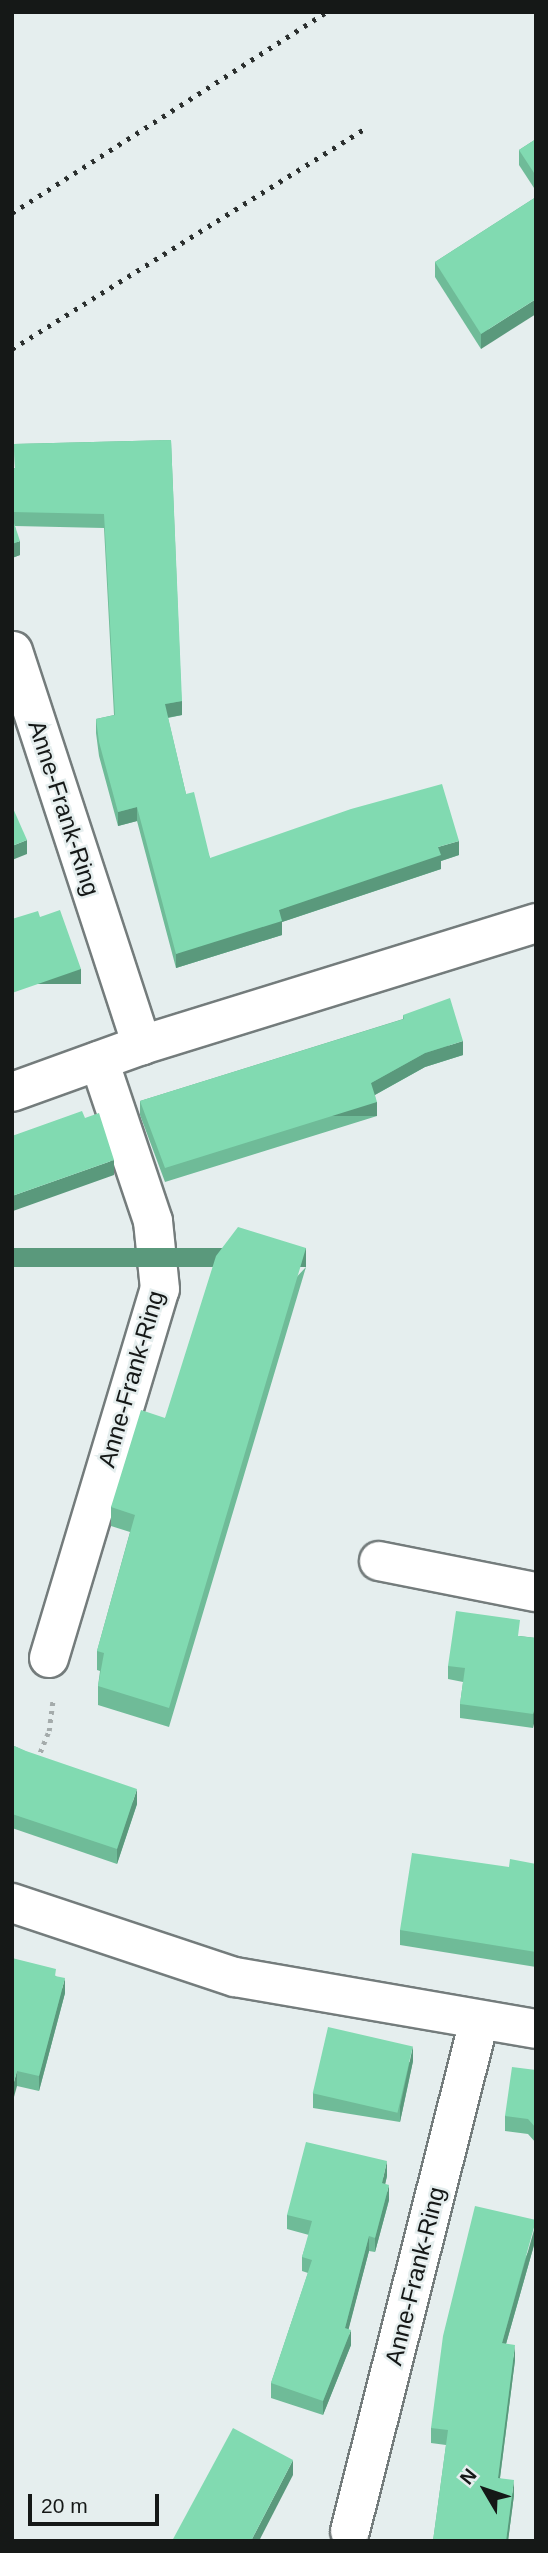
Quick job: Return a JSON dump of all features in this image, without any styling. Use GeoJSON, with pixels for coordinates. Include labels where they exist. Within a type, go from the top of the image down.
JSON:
{"type":"FeatureCollection","features":[{"type":"Feature","properties":{"kind":"street","name":"Anne-Frank-Ring"},"geometry":{"type":"LineString","coordinates":[[13,651],[142,1045]]}},
{"type":"Feature","properties":{"kind":"street"},"geometry":{"type":"LineString","coordinates":[[12,1092],[142,1045],[536,923]]}},
{"type":"Feature","properties":{"kind":"street","name":"Anne-Frank-Ring"},"geometry":{"type":"LineString","coordinates":[[50,1658],[160,1289],[153,1221],[99,1060]]}},
{"type":"Feature","properties":{"kind":"street"},"geometry":{"type":"LineString","coordinates":[[379,1561],[536,1592]]}},
{"type":"Feature","properties":{"kind":"street"},"geometry":{"type":"LineString","coordinates":[[12,1903],[235,1977],[536,2029]]}},
{"type":"Feature","properties":{"kind":"street","name":"Anne-Frank-Ring"},"geometry":{"type":"LineString","coordinates":[[350,2531],[480,2021]]}},
{"type":"Feature","properties":{"kind":"path"},"geometry":{"type":"LineString","coordinates":[[33,1769],[49,1731],[53,1700],[50,1658]]}},
{"type":"Feature","properties":{"kind":"building"},"geometry":{"type":"Polygon","coordinates":[[[536,139],[536,176],[519,150],[536,139]]]}},
{"type":"Feature","properties":{"kind":"building"},"geometry":{"type":"Polygon","coordinates":[[[536,197],[536,299],[481,334],[435,262],[536,197]]]}},
{"type":"Feature","properties":{"kind":"building"},"geometry":{"type":"Polygon","coordinates":[[[171,440],[182,701],[165,704],[186,794],[194,792],[210,858],[351,809],[442,784],[459,841],[438,847],[441,855],[279,910],[282,921],[176,954],[137,807],[118,812],[99,742],[96,719],[115,715],[104,514],[12,512],[14,444],[171,440]]]}},
{"type":"Feature","properties":{"kind":"building"},"geometry":{"type":"Polygon","coordinates":[[[12,517],[20,541],[12,544],[12,517]]]}},
{"type":"Feature","properties":{"kind":"building"},"geometry":{"type":"Polygon","coordinates":[[[12,806],[27,840],[12,846],[12,806]]]}},
{"type":"Feature","properties":{"kind":"building"},"geometry":{"type":"Polygon","coordinates":[[[60,910],[81,969],[12,993],[12,919],[38,911],[40,917],[60,910]]]}},
{"type":"Feature","properties":{"kind":"building"},"geometry":{"type":"Polygon","coordinates":[[[450,998],[463,1041],[425,1053],[371,1083],[377,1102],[165,1168],[140,1101],[404,1019],[403,1015],[450,998]]]}},
{"type":"Feature","properties":{"kind":"building"},"geometry":{"type":"Polygon","coordinates":[[[82,1111],[85,1118],[99,1113],[114,1160],[12,1196],[12,1136],[82,1111]]]}},
{"type":"Feature","properties":{"kind":"building"},"geometry":{"type":"Polygon","coordinates":[[[238,1227],[306,1248],[169,1708],[98,1686],[104,1653],[97,1651],[135,1515],[111,1507],[141,1410],[165,1418],[216,1256],[238,1227]]]}},
{"type":"Feature","properties":{"kind":"building"},"geometry":{"type":"Polygon","coordinates":[[[456,1611],[520,1620],[518,1636],[536,1638],[536,1701],[533,1714],[460,1704],[465,1668],[448,1666],[456,1611]]]}},
{"type":"Feature","properties":{"kind":"building"},"geometry":{"type":"Polygon","coordinates":[[[12,1745],[137,1789],[117,1849],[12,1814],[12,1745]]]}},
{"type":"Feature","properties":{"kind":"building"},"geometry":{"type":"Polygon","coordinates":[[[412,1853],[509,1867],[510,1859],[536,1864],[536,1952],[400,1930],[412,1853]]]}},
{"type":"Feature","properties":{"kind":"building"},"geometry":{"type":"Polygon","coordinates":[[[12,1958],[56,1969],[55,1976],[65,1978],[39,2076],[17,2071],[12,2089],[12,1958]]]}},
{"type":"Feature","properties":{"kind":"building"},"geometry":{"type":"Polygon","coordinates":[[[328,2027],[413,2047],[397,2113],[313,2093],[328,2027]]]}},
{"type":"Feature","properties":{"kind":"building"},"geometry":{"type":"Polygon","coordinates":[[[512,2067],[536,2070],[536,2128],[528,2119],[505,2116],[512,2067]]]}},
{"type":"Feature","properties":{"kind":"building"},"geometry":{"type":"Polygon","coordinates":[[[306,2142],[387,2161],[382,2183],[389,2185],[375,2238],[369,2236],[345,2328],[351,2330],[323,2401],[271,2383],[312,2260],[302,2257],[312,2221],[287,2215],[306,2142]]]}},
{"type":"Feature","properties":{"kind":"building"},"geometry":{"type":"Polygon","coordinates":[[[475,2206],[536,2220],[502,2343],[515,2345],[498,2478],[514,2480],[506,2541],[433,2541],[448,2430],[431,2428],[443,2336],[475,2206]]]}},
{"type":"Feature","properties":{"kind":"building"},"geometry":{"type":"Polygon","coordinates":[[[233,2428],[293,2460],[251,2541],[172,2541],[233,2428]]]}},
{"type":"Feature","properties":{"kind":"railway"},"geometry":{"type":"LineString","coordinates":[[12,213],[326,12]]}},
{"type":"Feature","properties":{"kind":"railway"},"geometry":{"type":"LineString","coordinates":[[12,349],[366,128]]}}]}
